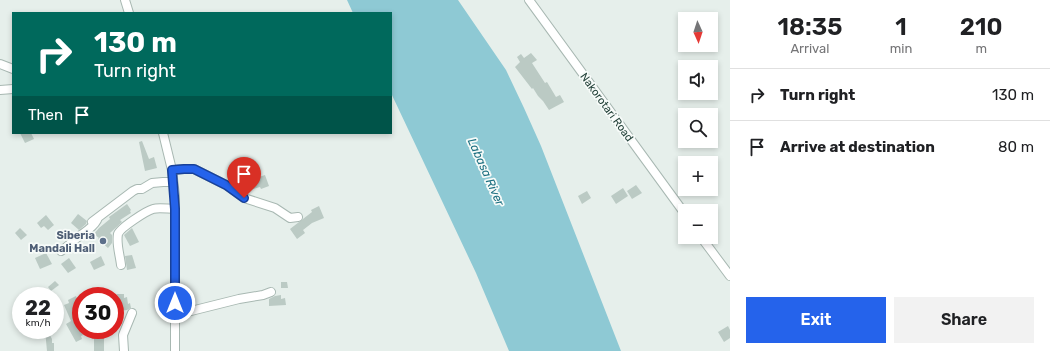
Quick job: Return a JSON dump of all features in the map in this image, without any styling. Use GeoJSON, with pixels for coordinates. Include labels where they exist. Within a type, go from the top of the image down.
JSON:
{"type":"FeatureCollection","features":[{"type":"Feature","properties":{"kind":"street"},"geometry":{"type":"LineString","coordinates":[[125,0],[129,12]]}},
{"type":"Feature","properties":{"kind":"street","name":"Nakorotari Road"},"geometry":{"type":"LineString","coordinates":[[529,0],[678,204]]}},
{"type":"Feature","properties":{"kind":"street"},"geometry":{"type":"LineString","coordinates":[[0,64],[12,69]]}},
{"type":"Feature","properties":{"kind":"street"},"geometry":{"type":"LineString","coordinates":[[0,90],[12,89]]}},
{"type":"Feature","properties":{"kind":"street"},"geometry":{"type":"LineString","coordinates":[[163,134],[172,170],[175,209],[174,351]]}},
{"type":"Feature","properties":{"kind":"street"},"geometry":{"type":"LineString","coordinates":[[172,170],[194,169],[226,185],[244,198],[275,208],[290,218],[298,217]]}},
{"type":"Feature","properties":{"kind":"street"},"geometry":{"type":"LineString","coordinates":[[61,251],[94,226],[95,221],[133,191],[142,189],[152,183],[173,182]]}},
{"type":"Feature","properties":{"kind":"street"},"geometry":{"type":"LineString","coordinates":[[121,265],[118,248],[118,234],[120,229],[127,226],[142,214],[154,209],[175,209]]}},
{"type":"Feature","properties":{"kind":"street"},"geometry":{"type":"LineString","coordinates":[[707,244],[730,276]]}},
{"type":"Feature","properties":{"kind":"street"},"geometry":{"type":"LineString","coordinates":[[174,319],[179,314],[271,292]]}},
{"type":"Feature","properties":{"kind":"street"},"geometry":{"type":"LineString","coordinates":[[124,351],[123,335],[132,313]]}},
{"type":"Feature","properties":{"kind":"water","name":"Labasa River"},"geometry":{"type":"Polygon","coordinates":[[[347,0],[458,0],[506,70],[524,108],[541,146],[621,351],[509,351],[476,273],[392,95],[392,12],[353,12],[347,0]]]}},
{"type":"Feature","properties":{"kind":"building"},"geometry":{"type":"Polygon","coordinates":[[[531,53],[537,60],[532,63],[545,83],[547,82],[556,97],[560,95],[564,102],[549,110],[515,67],[520,62],[517,57],[521,54],[524,58],[531,53]]]}},
{"type":"Feature","properties":{"kind":"building"},"geometry":{"type":"Polygon","coordinates":[[[20,134],[32,134],[34,139],[25,143],[20,134]]]}},
{"type":"Feature","properties":{"kind":"building"},"geometry":{"type":"Polygon","coordinates":[[[142,141],[149,159],[154,157],[157,168],[145,171],[139,142],[142,141]]]}},
{"type":"Feature","properties":{"kind":"building"},"geometry":{"type":"Polygon","coordinates":[[[258,174],[259,177],[265,175],[269,186],[261,189],[260,187],[250,190],[246,179],[258,174]]]}},
{"type":"Feature","properties":{"kind":"building"},"geometry":{"type":"Polygon","coordinates":[[[636,185],[642,193],[632,199],[627,191],[636,185]]]}},
{"type":"Feature","properties":{"kind":"building"},"geometry":{"type":"Polygon","coordinates":[[[623,188],[628,196],[616,204],[611,196],[623,188]]]}},
{"type":"Feature","properties":{"kind":"building"},"geometry":{"type":"Polygon","coordinates":[[[587,191],[591,198],[582,204],[578,196],[587,191]]]}},
{"type":"Feature","properties":{"kind":"building"},"geometry":{"type":"Polygon","coordinates":[[[127,204],[131,210],[131,213],[120,220],[122,222],[110,233],[112,235],[112,243],[108,248],[94,234],[110,219],[109,217],[127,204]]]}},
{"type":"Feature","properties":{"kind":"building"},"geometry":{"type":"Polygon","coordinates":[[[319,206],[324,218],[312,223],[303,230],[305,233],[297,239],[290,229],[312,212],[311,210],[319,206]]]}},
{"type":"Feature","properties":{"kind":"building"},"geometry":{"type":"Polygon","coordinates":[[[78,214],[87,221],[86,224],[79,230],[71,223],[78,214]]]}},
{"type":"Feature","properties":{"kind":"building"},"geometry":{"type":"Polygon","coordinates":[[[46,215],[54,225],[48,230],[44,226],[41,228],[37,223],[46,215]]]}},
{"type":"Feature","properties":{"kind":"building"},"geometry":{"type":"Polygon","coordinates":[[[20,228],[27,235],[21,240],[15,233],[20,228]]]}},
{"type":"Feature","properties":{"kind":"building"},"geometry":{"type":"Polygon","coordinates":[[[132,228],[139,242],[130,246],[124,235],[132,228]]]}},
{"type":"Feature","properties":{"kind":"building"},"geometry":{"type":"Polygon","coordinates":[[[46,253],[52,264],[40,269],[35,258],[46,253]]]}},
{"type":"Feature","properties":{"kind":"building"},"geometry":{"type":"Polygon","coordinates":[[[132,255],[136,268],[127,270],[125,256],[132,255]]]}},
{"type":"Feature","properties":{"kind":"building"},"geometry":{"type":"Polygon","coordinates":[[[101,256],[105,265],[94,270],[90,262],[101,256]]]}},
{"type":"Feature","properties":{"kind":"building"},"geometry":{"type":"Polygon","coordinates":[[[69,258],[76,268],[68,273],[61,264],[69,258]]]}},
{"type":"Feature","properties":{"kind":"building"},"geometry":{"type":"Polygon","coordinates":[[[55,281],[59,285],[56,287],[48,287],[55,281]]]}},
{"type":"Feature","properties":{"kind":"building"},"geometry":{"type":"Polygon","coordinates":[[[281,282],[287,282],[288,288],[281,288],[281,282]]]}},
{"type":"Feature","properties":{"kind":"building"},"geometry":{"type":"Polygon","coordinates":[[[281,295],[281,299],[285,298],[286,305],[269,306],[269,299],[281,295]]]}},
{"type":"Feature","properties":{"kind":"building"},"geometry":{"type":"Polygon","coordinates":[[[127,297],[128,304],[130,303],[131,308],[124,310],[124,298],[127,297]]]}},
{"type":"Feature","properties":{"kind":"building"},"geometry":{"type":"Polygon","coordinates":[[[72,298],[72,335],[66,324],[71,321],[64,305],[69,303],[68,300],[72,298]]]}},
{"type":"Feature","properties":{"kind":"building"},"geometry":{"type":"Polygon","coordinates":[[[728,326],[730,330],[730,338],[724,342],[718,332],[728,326]]]}},
{"type":"Feature","properties":{"kind":"building"},"geometry":{"type":"Polygon","coordinates":[[[46,339],[52,339],[52,343],[54,343],[54,351],[47,351],[46,339]]]}},
{"type":"Feature","properties":{"kind":"building"},"geometry":{"type":"Polygon","coordinates":[[[74,339],[82,339],[76,342],[74,339]]]}},
{"type":"Feature","properties":{"kind":"building"},"geometry":{"type":"Polygon","coordinates":[[[94,339],[104,339],[104,351],[94,351],[94,339]]]}},
{"type":"Feature","properties":{"kind":"place","name":"Siberia Mandali Hall"},"geometry":{"type":"Point","coordinates":[103,241]}},
{"type":"Feature","properties":{"kind":"route"},"geometry":{"type":"LineString","coordinates":[[175,303],[175,209],[172,170],[194,169],[226,185],[244,198]]}}]}
